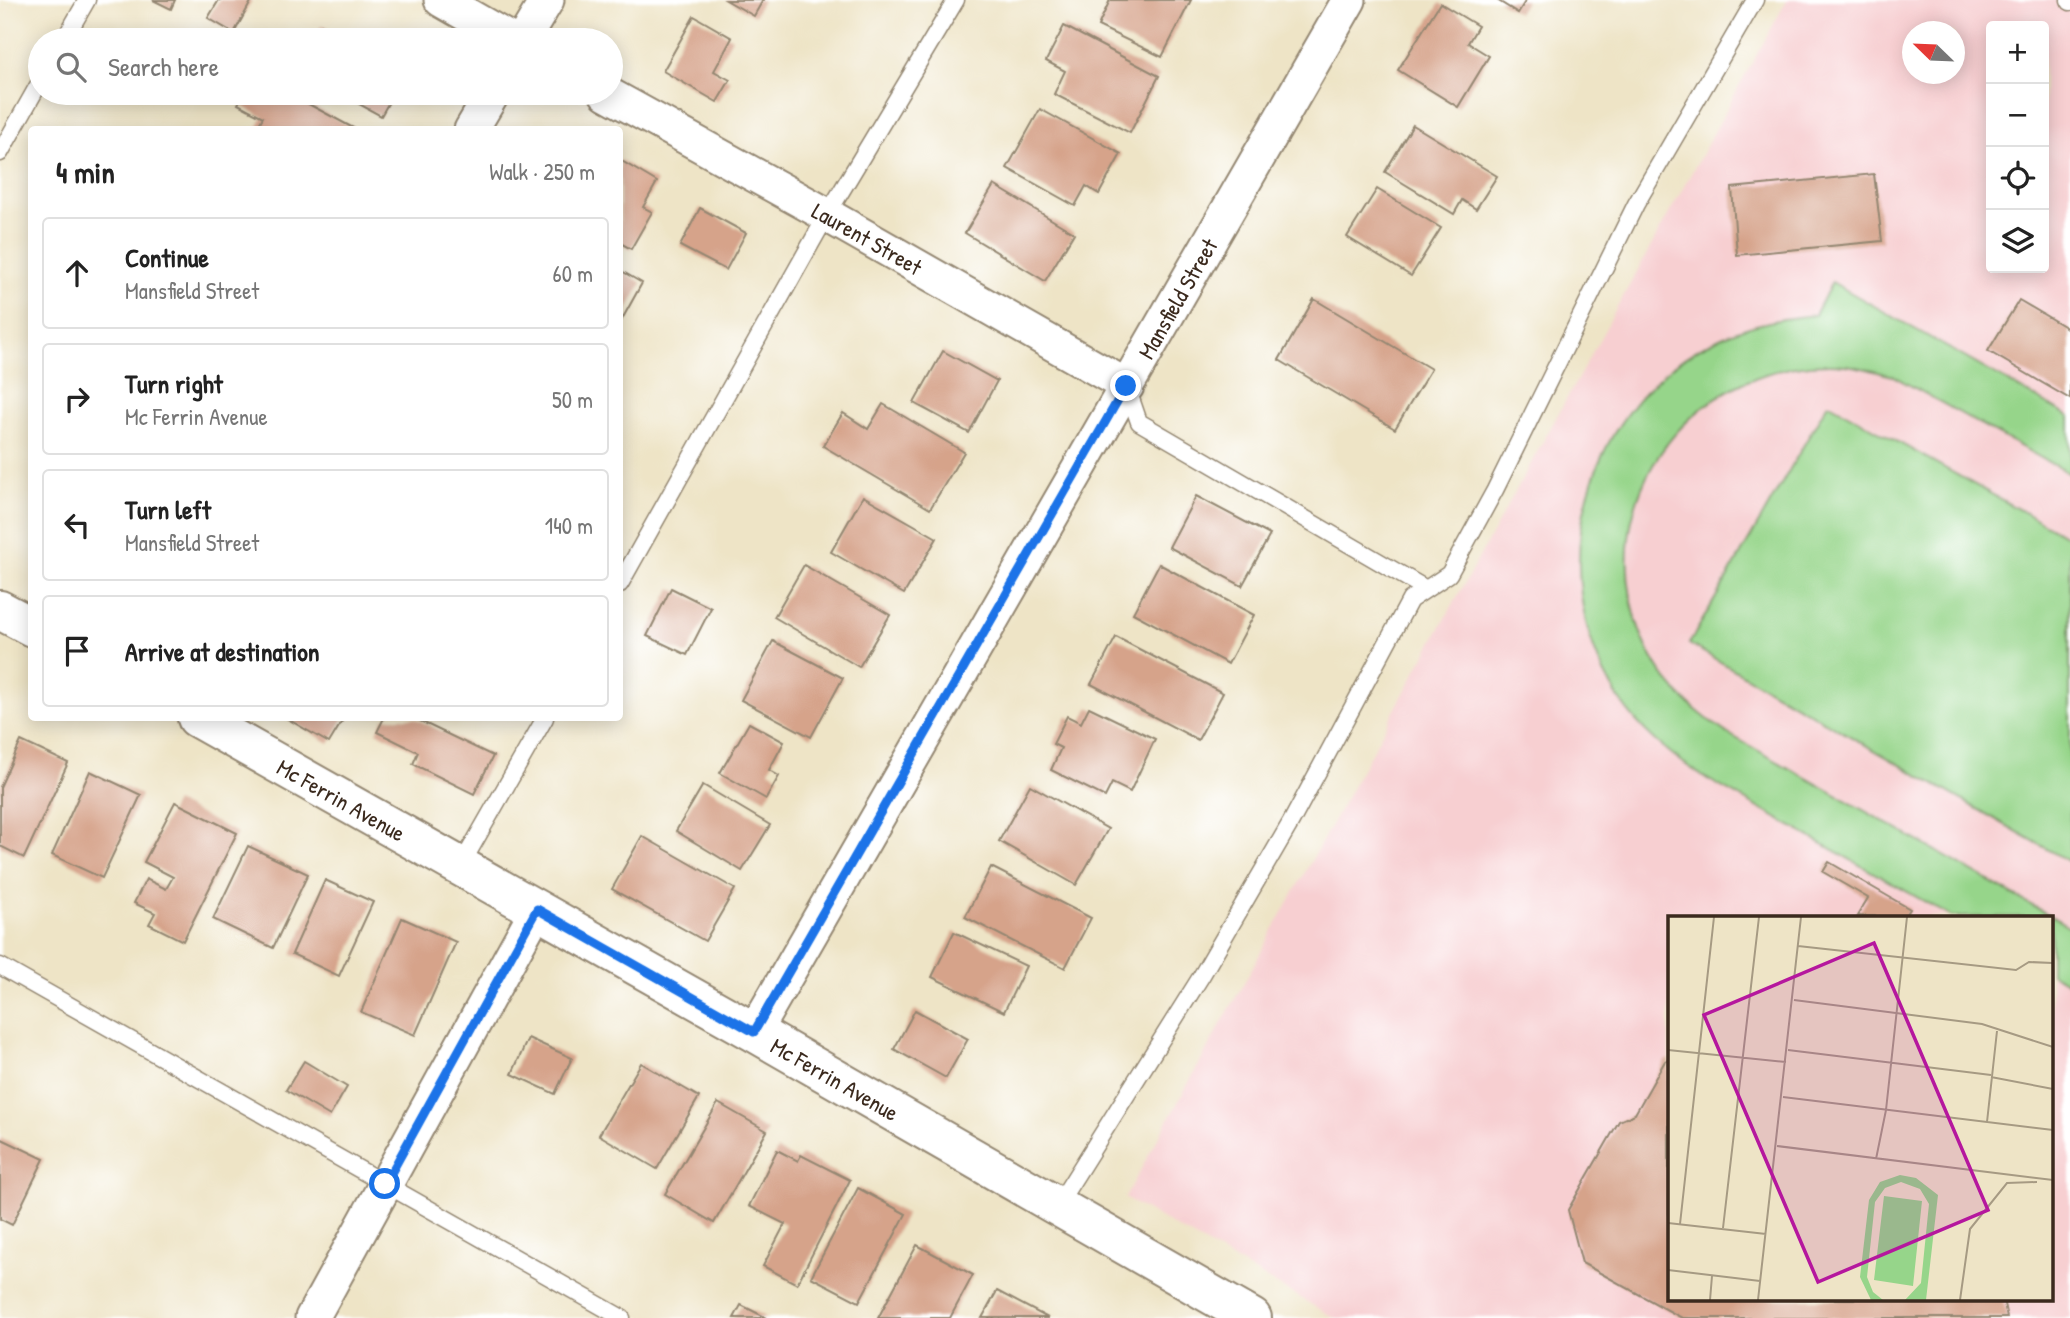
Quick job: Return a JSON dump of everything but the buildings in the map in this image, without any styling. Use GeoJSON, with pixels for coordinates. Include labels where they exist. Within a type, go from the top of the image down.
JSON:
{"type":"FeatureCollection","features":[{"type":"Feature","properties":{"kind":"street"},"geometry":{"type":"LineString","coordinates":[[441,0],[490,28]]}},
{"type":"Feature","properties":{"kind":"street"},"geometry":{"type":"LineString","coordinates":[[530,28],[547,0]]}},
{"type":"Feature","properties":{"kind":"street","name":"Mansfield Street"},"geometry":{"type":"LineString","coordinates":[[754,1032],[1349,0]]}},
{"type":"Feature","properties":{"kind":"street","name":"Laurent Street"},"geometry":{"type":"LineString","coordinates":[[623,102],[1126,386]]}},
{"type":"Feature","properties":{"kind":"street"},"geometry":{"type":"LineString","coordinates":[[473,126],[485,105]]}},
{"type":"Feature","properties":{"kind":"street"},"geometry":{"type":"LineString","coordinates":[[0,610],[28,625]]}},
{"type":"Feature","properties":{"kind":"street","name":"Mc Ferrin Avenue"},"geometry":{"type":"LineString","coordinates":[[202,721],[754,1032],[1252,1318]]}},
{"type":"Feature","properties":{"kind":"street"},"geometry":{"type":"LineString","coordinates":[[312,1318],[537,909]]}},
{"type":"Feature","properties":{"kind":"lane"},"geometry":{"type":"LineString","coordinates":[[71,28],[88,0]]}},
{"type":"Feature","properties":{"kind":"lane"},"geometry":{"type":"LineString","coordinates":[[623,579],[827,215],[956,0]]}},
{"type":"Feature","properties":{"kind":"lane"},"geometry":{"type":"LineString","coordinates":[[1057,1206],[1202,975],[1278,845],[1410,600],[1449,574],[1495,490],[1636,204],[1755,0]]}},
{"type":"Feature","properties":{"kind":"lane"},"geometry":{"type":"LineString","coordinates":[[0,152],[28,103]]}},
{"type":"Feature","properties":{"kind":"lane"},"geometry":{"type":"LineString","coordinates":[[1126,386],[1139,422],[1426,589]]}},
{"type":"Feature","properties":{"kind":"lane"},"geometry":{"type":"LineString","coordinates":[[460,867],[543,721]]}},
{"type":"Feature","properties":{"kind":"lane"},"geometry":{"type":"LineString","coordinates":[[0,966],[622,1318]]}},
{"type":"Feature","properties":{"kind":"shaded area"},"geometry":{"type":"Polygon","coordinates":[[[1787,0],[2070,0],[2070,1318],[1335,1318],[1125,1198],[1787,0]]]}},
{"type":"Feature","properties":{"kind":"green space"},"geometry":{"type":"Polygon","coordinates":[[[1832,282],[2070,417],[2070,474],[1893,376],[1854,366],[1830,364],[1785,369],[1743,383],[1706,405],[1675,434],[1651,469],[1635,509],[1628,552],[1631,598],[1639,627],[1651,655],[1675,690],[1717,727],[2051,916],[1950,916],[1702,776],[1667,750],[1635,720],[1618,697],[1594,648],[1581,597],[1580,544],[1589,493],[1608,445],[1637,401],[1675,365],[1722,337],[1767,322],[1815,315],[1832,282]]]}},
{"type":"Feature","properties":{"kind":"green space"},"geometry":{"type":"Polygon","coordinates":[[[1828,403],[2070,538],[2070,862],[1689,644],[1828,403]]]}},
{"type":"Feature","properties":{"kind":"green space"},"geometry":{"type":"Polygon","coordinates":[[[2052,917],[2070,927],[2070,984],[2052,974],[2052,917]]]}},
{"type":"Feature","properties":{"kind":"route"},"geometry":{"type":"LineString","coordinates":[[385,1184],[537,909],[754,1032],[1126,386]]}}]}
